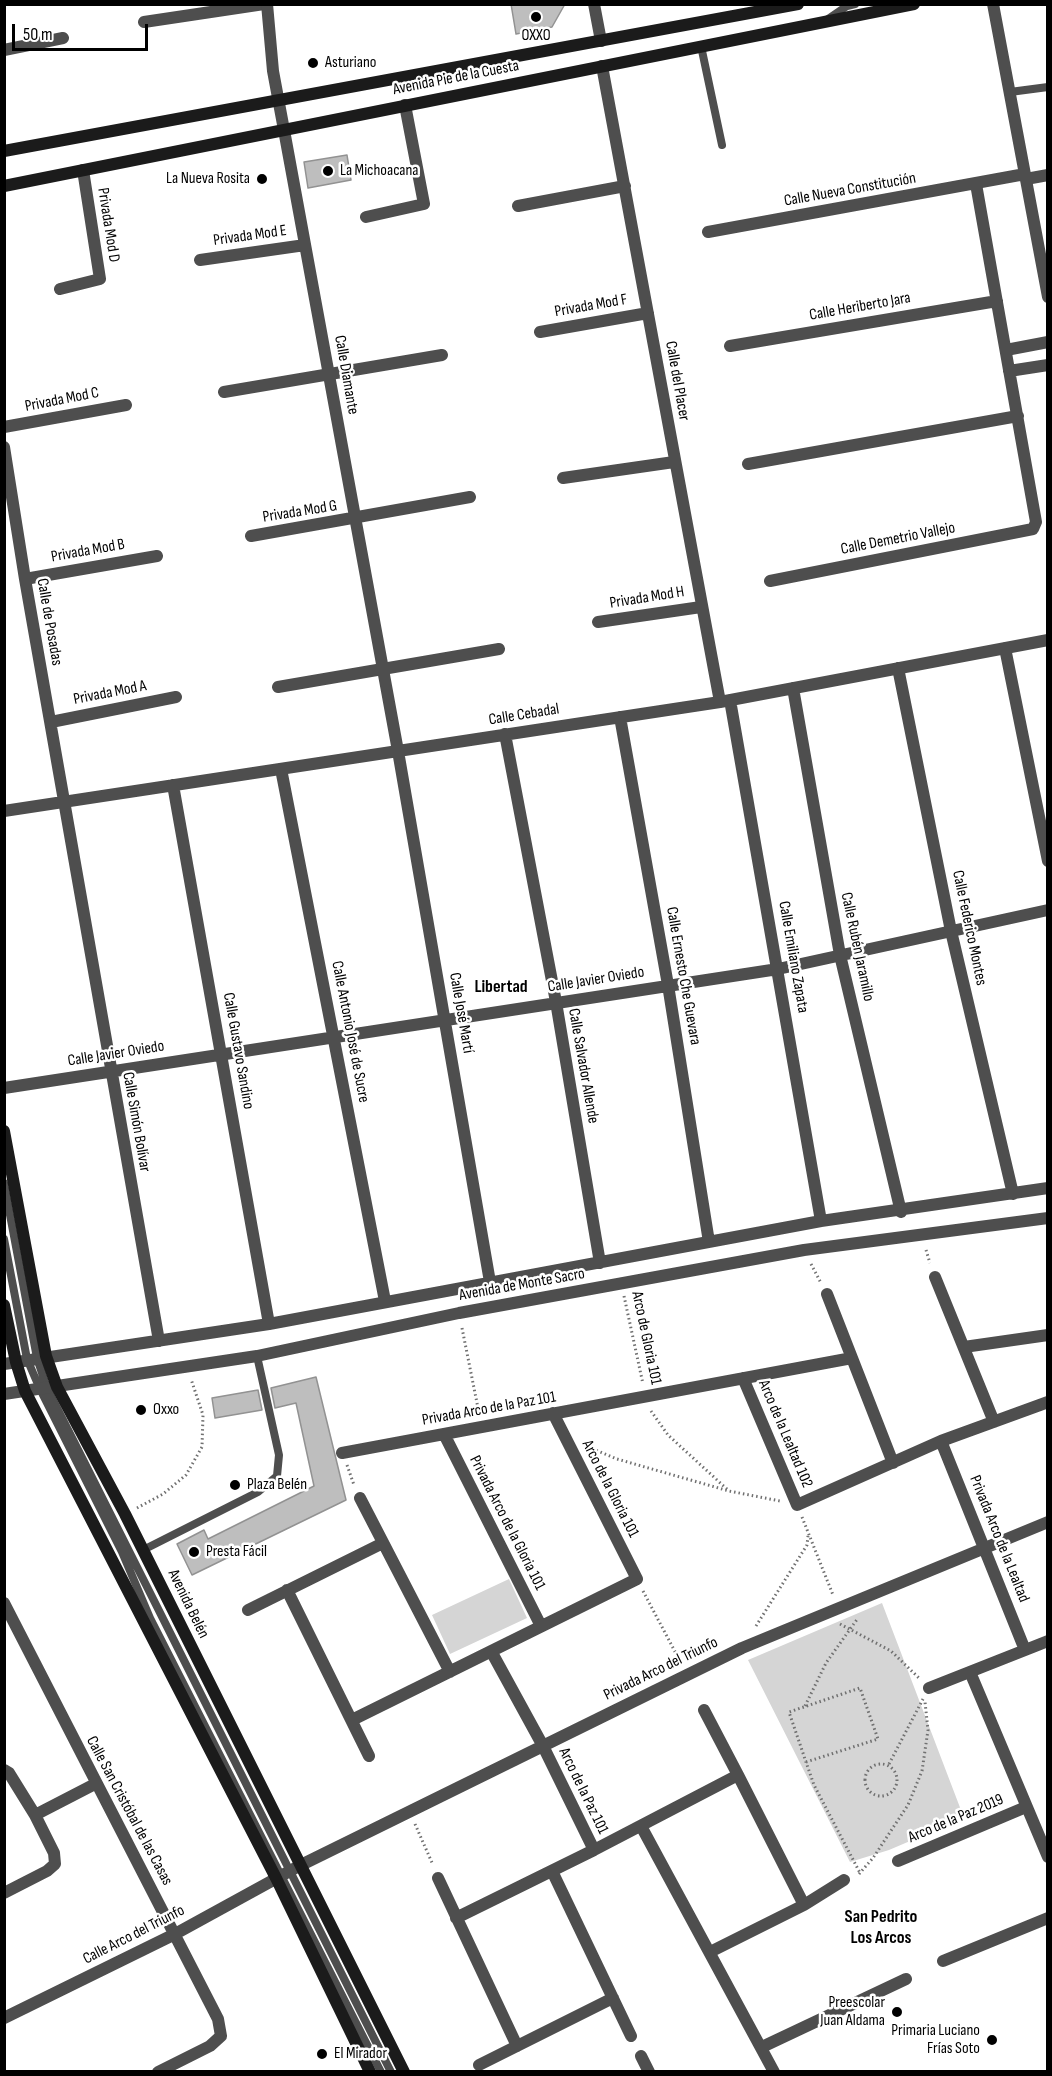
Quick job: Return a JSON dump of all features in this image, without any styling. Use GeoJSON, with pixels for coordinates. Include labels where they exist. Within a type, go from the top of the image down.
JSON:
{"type":"FeatureCollection","features":[{"type":"Feature","properties":{"kind":"main road","name":"Avenida Pie de la Cuesta"},"geometry":{"type":"LineString","coordinates":[[4,151],[798,4]]}},
{"type":"Feature","properties":{"kind":"main road","name":"Avenida Pie de la Cuesta"},"geometry":{"type":"LineString","coordinates":[[4,186],[914,4]]}},
{"type":"Feature","properties":{"kind":"main road","name":"Avenida Belén"},"geometry":{"type":"LineString","coordinates":[[4,1131],[26,1360],[26,1391],[287,1873],[404,2072]]}},
{"type":"Feature","properties":{"kind":"main road","name":"Avenida Belén"},"geometry":{"type":"LineString","coordinates":[[4,1305],[26,1360],[48,1388],[125,1514],[143,1550],[287,1873],[370,2072]]}},
{"type":"Feature","properties":{"kind":"street"},"geometry":{"type":"LineString","coordinates":[[144,22],[266,4]]}},
{"type":"Feature","properties":{"kind":"street","name":"Calle Diamante"},"geometry":{"type":"LineString","coordinates":[[266,4],[278,100],[398,751]]}},
{"type":"Feature","properties":{"kind":"street"},"geometry":{"type":"LineString","coordinates":[[594,4],[601,41]]}},
{"type":"Feature","properties":{"kind":"street"},"geometry":{"type":"LineString","coordinates":[[993,4],[1047,296]]}},
{"type":"Feature","properties":{"kind":"street"},"geometry":{"type":"LineString","coordinates":[[4,50],[63,38]]}},
{"type":"Feature","properties":{"kind":"street","name":"Calle del Placer"},"geometry":{"type":"LineString","coordinates":[[602,66],[701,606],[725,701]]}},
{"type":"Feature","properties":{"kind":"street"},"geometry":{"type":"LineString","coordinates":[[366,217],[424,204],[405,105]]}},
{"type":"Feature","properties":{"kind":"street","name":"Privada Mod D"},"geometry":{"type":"LineString","coordinates":[[60,289],[100,279],[83,170]]}},
{"type":"Feature","properties":{"kind":"street"},"geometry":{"type":"LineString","coordinates":[[1025,177],[1047,175]]}},
{"type":"Feature","properties":{"kind":"street","name":"Calle Nueva Constitución"},"geometry":{"type":"LineString","coordinates":[[708,232],[1025,177]]}},
{"type":"Feature","properties":{"kind":"street"},"geometry":{"type":"LineString","coordinates":[[748,464],[1017,416],[976,184]]}},
{"type":"Feature","properties":{"kind":"street"},"geometry":{"type":"LineString","coordinates":[[518,206],[625,186]]}},
{"type":"Feature","properties":{"kind":"street","name":"Privada Mod E"},"geometry":{"type":"LineString","coordinates":[[200,260],[304,244]]}},
{"type":"Feature","properties":{"kind":"street","name":"Calle Heriberto Jara"},"geometry":{"type":"LineString","coordinates":[[730,346],[997,301]]}},
{"type":"Feature","properties":{"kind":"street","name":"Privada Mod F"},"geometry":{"type":"LineString","coordinates":[[540,332],[648,313]]}},
{"type":"Feature","properties":{"kind":"street"},"geometry":{"type":"LineString","coordinates":[[1006,350],[1047,342]]}},
{"type":"Feature","properties":{"kind":"street"},"geometry":{"type":"LineString","coordinates":[[224,392],[442,355]]}},
{"type":"Feature","properties":{"kind":"street"},"geometry":{"type":"LineString","coordinates":[[1009,371],[1047,365]]}},
{"type":"Feature","properties":{"kind":"street","name":"Privada Mod C"},"geometry":{"type":"LineString","coordinates":[[4,427],[126,405]]}},
{"type":"Feature","properties":{"kind":"street","name":"Calle Demetrio Vallejo"},"geometry":{"type":"LineString","coordinates":[[770,580],[1033,529],[1036,522],[1017,416]]}},
{"type":"Feature","properties":{"kind":"street","name":"Calle de Posadas"},"geometry":{"type":"LineString","coordinates":[[4,447],[9,502],[65,802]]}},
{"type":"Feature","properties":{"kind":"street"},"geometry":{"type":"LineString","coordinates":[[563,478],[674,462]]}},
{"type":"Feature","properties":{"kind":"street"},"geometry":{"type":"LineString","coordinates":[[356,519],[470,497]]}},
{"type":"Feature","properties":{"kind":"street","name":"Privada Mod G"},"geometry":{"type":"LineString","coordinates":[[251,536],[356,519]]}},
{"type":"Feature","properties":{"kind":"street","name":"Privada Mod B"},"geometry":{"type":"LineString","coordinates":[[25,579],[157,556]]}},
{"type":"Feature","properties":{"kind":"street","name":"Privada Mod H"},"geometry":{"type":"LineString","coordinates":[[598,622],[701,606]]}},
{"type":"Feature","properties":{"kind":"street","name":"Calle Cebadal"},"geometry":{"type":"LineString","coordinates":[[4,811],[725,701],[1047,640]]}},
{"type":"Feature","properties":{"kind":"street"},"geometry":{"type":"LineString","coordinates":[[1005,648],[1047,861]]}},
{"type":"Feature","properties":{"kind":"street"},"geometry":{"type":"LineString","coordinates":[[278,687],[499,649]]}},
{"type":"Feature","properties":{"kind":"street","name":"Calle Federico Montes"},"geometry":{"type":"LineString","coordinates":[[898,668],[951,931],[1013,1194]]}},
{"type":"Feature","properties":{"kind":"street","name":"Calle Rubén Jaramillo"},"geometry":{"type":"LineString","coordinates":[[793,688],[840,955],[902,1212]]}},
{"type":"Feature","properties":{"kind":"street","name":"Privada Mod A"},"geometry":{"type":"LineString","coordinates":[[51,722],[176,697]]}},
{"type":"Feature","properties":{"kind":"street","name":"Calle Emiliano Zapata"},"geometry":{"type":"LineString","coordinates":[[725,701],[778,969],[821,1221]]}},
{"type":"Feature","properties":{"kind":"street","name":"Calle Ernesto Che Guevara"},"geometry":{"type":"LineString","coordinates":[[620,717],[668,985],[709,1242]]}},
{"type":"Feature","properties":{"kind":"street","name":"Calle Salvador Allende"},"geometry":{"type":"LineString","coordinates":[[505,734],[556,1002],[600,1263]]}},
{"type":"Feature","properties":{"kind":"street","name":"Calle José Martí"},"geometry":{"type":"LineString","coordinates":[[398,751],[490,1282]]}},
{"type":"Feature","properties":{"kind":"street","name":"Calle Antonio José de Sucre"},"geometry":{"type":"LineString","coordinates":[[281,769],[385,1301]]}},
{"type":"Feature","properties":{"kind":"street","name":"Calle Gustavo Sandino"},"geometry":{"type":"LineString","coordinates":[[173,785],[223,1054],[268,1324]]}},
{"type":"Feature","properties":{"kind":"street","name":"Calle Simón Bolívar"},"geometry":{"type":"LineString","coordinates":[[65,802],[110,1072],[159,1341]]}},
{"type":"Feature","properties":{"kind":"street","name":"Calle Javier Oviedo"},"geometry":{"type":"LineString","coordinates":[[4,1088],[778,969],[1047,910]]}},
{"type":"Feature","properties":{"kind":"street","name":"Avenida de Monte Sacro"},"geometry":{"type":"LineString","coordinates":[[26,1360],[268,1324],[821,1221],[902,1212],[1047,1188]]}},
{"type":"Feature","properties":{"kind":"street","name":"Avenida de Monte Sacro"},"geometry":{"type":"LineString","coordinates":[[4,1394],[256,1356],[459,1313],[804,1250],[1047,1218]]}},
{"type":"Feature","properties":{"kind":"street"},"geometry":{"type":"LineString","coordinates":[[935,1277],[994,1422]]}},
{"type":"Feature","properties":{"kind":"street"},"geometry":{"type":"LineString","coordinates":[[827,1294],[894,1462]]}},
{"type":"Feature","properties":{"kind":"street"},"geometry":{"type":"LineString","coordinates":[[964,1347],[1047,1335]]}},
{"type":"Feature","properties":{"kind":"street","name":"Arco de la Lealtad 102"},"geometry":{"type":"LineString","coordinates":[[644,1398],[852,1358]]}},
{"type":"Feature","properties":{"kind":"street","name":"Arco de la Lealtad 102"},"geometry":{"type":"LineString","coordinates":[[743,1378],[797,1505],[941,1442],[1047,1402]]}},
{"type":"Feature","properties":{"kind":"street","name":"Privada Arco de la Paz 101"},"geometry":{"type":"LineString","coordinates":[[342,1453],[644,1398]]}},
{"type":"Feature","properties":{"kind":"street","name":"Arco de la Gloria 101"},"geometry":{"type":"LineString","coordinates":[[554,1413],[637,1579]]}},
{"type":"Feature","properties":{"kind":"street","name":"Privada Arco de la Gloria 101"},"geometry":{"type":"LineString","coordinates":[[444,1434],[541,1626]]}},
{"type":"Feature","properties":{"kind":"street","name":"Privada Arco de la Lealtad"},"geometry":{"type":"LineString","coordinates":[[941,1442],[986,1547],[1025,1650]]}},
{"type":"Feature","properties":{"kind":"street"},"geometry":{"type":"LineString","coordinates":[[360,1498],[450,1672]]}},
{"type":"Feature","properties":{"kind":"street","name":"Privada Arco del Triunfo"},"geometry":{"type":"LineString","coordinates":[[287,1873],[742,1648],[1047,1522]]}},
{"type":"Feature","properties":{"kind":"street"},"geometry":{"type":"LineString","coordinates":[[248,1610],[383,1543]]}},
{"type":"Feature","properties":{"kind":"street"},"geometry":{"type":"LineString","coordinates":[[352,1720],[637,1579]]}},
{"type":"Feature","properties":{"kind":"street"},"geometry":{"type":"LineString","coordinates":[[287,1590],[369,1756]]}},
{"type":"Feature","properties":{"kind":"street","name":"Calle San Cristóbal de las Casas"},"geometry":{"type":"LineString","coordinates":[[4,1604],[218,2019],[221,2036],[210,2046],[158,2072]]}},
{"type":"Feature","properties":{"kind":"street"},"geometry":{"type":"LineString","coordinates":[[929,1688],[1047,1641]]}},
{"type":"Feature","properties":{"kind":"street"},"geometry":{"type":"LineString","coordinates":[[491,1651],[543,1746]]}},
{"type":"Feature","properties":{"kind":"street"},"geometry":{"type":"LineString","coordinates":[[970,1672],[1047,1857]]}},
{"type":"Feature","properties":{"kind":"street"},"geometry":{"type":"LineString","coordinates":[[704,1710],[804,1905]]}},
{"type":"Feature","properties":{"kind":"street","name":"Arco de la Paz 101"},"geometry":{"type":"LineString","coordinates":[[543,1746],[594,1851]]}},
{"type":"Feature","properties":{"kind":"street"},"geometry":{"type":"LineString","coordinates":[[4,1770],[9,1773],[35,1815],[54,1853],[55,1864],[47,1871],[4,1893]]}},
{"type":"Feature","properties":{"kind":"street"},"geometry":{"type":"LineString","coordinates":[[456,1918],[594,1851],[738,1775]]}},
{"type":"Feature","properties":{"kind":"street"},"geometry":{"type":"LineString","coordinates":[[35,1815],[95,1784]]}},
{"type":"Feature","properties":{"kind":"street","name":"Arco de la Paz 2019"},"geometry":{"type":"LineString","coordinates":[[898,1861],[1026,1807]]}},
{"type":"Feature","properties":{"kind":"street"},"geometry":{"type":"LineString","coordinates":[[641,1826],[774,2072]]}},
{"type":"Feature","properties":{"kind":"street"},"geometry":{"type":"LineString","coordinates":[[552,1871],[632,2036]]}},
{"type":"Feature","properties":{"kind":"street","name":"Calle Arco del Triunfo"},"geometry":{"type":"LineString","coordinates":[[4,2018],[175,1934],[287,1873]]}},
{"type":"Feature","properties":{"kind":"street"},"geometry":{"type":"LineString","coordinates":[[438,1878],[517,2046]]}},
{"type":"Feature","properties":{"kind":"street"},"geometry":{"type":"LineString","coordinates":[[710,1952],[804,1905],[844,1880]]}},
{"type":"Feature","properties":{"kind":"street"},"geometry":{"type":"LineString","coordinates":[[944,1961],[1047,1918]]}},
{"type":"Feature","properties":{"kind":"street"},"geometry":{"type":"LineString","coordinates":[[762,2047],[906,1979]]}},
{"type":"Feature","properties":{"kind":"street"},"geometry":{"type":"LineString","coordinates":[[479,2065],[613,1998]]}},
{"type":"Feature","properties":{"kind":"street"},"geometry":{"type":"LineString","coordinates":[[641,2056],[649,2072]]}},
{"type":"Feature","properties":{"kind":"lane"},"geometry":{"type":"LineString","coordinates":[[826,21],[847,6],[855,4]]}},
{"type":"Feature","properties":{"kind":"lane"},"geometry":{"type":"LineString","coordinates":[[701,46],[722,145]]}},
{"type":"Feature","properties":{"kind":"lane"},"geometry":{"type":"LineString","coordinates":[[1010,92],[1047,87]]}},
{"type":"Feature","properties":{"kind":"lane"},"geometry":{"type":"LineString","coordinates":[[4,1183],[26,1360]]}},
{"type":"Feature","properties":{"kind":"lane"},"geometry":{"type":"LineString","coordinates":[[4,1239],[26,1360],[48,1388],[150,1618],[391,2072]]}},
{"type":"Feature","properties":{"kind":"lane"},"geometry":{"type":"LineString","coordinates":[[143,1550],[258,1492],[278,1476],[279,1455],[256,1356]]}},
{"type":"Feature","properties":{"kind":"lane"},"geometry":{"type":"LineString","coordinates":[[287,1873],[381,2072]]}},
{"type":"Feature","properties":{"kind":"path"},"geometry":{"type":"LineString","coordinates":[[921,1234],[935,1277]]}},
{"type":"Feature","properties":{"kind":"path"},"geometry":{"type":"LineString","coordinates":[[804,1250],[827,1294]]}},
{"type":"Feature","properties":{"kind":"path","name":"Arco de Gloria 101"},"geometry":{"type":"LineString","coordinates":[[622,1284],[644,1398]]}},
{"type":"Feature","properties":{"kind":"path"},"geometry":{"type":"LineString","coordinates":[[459,1313],[482,1427]]}},
{"type":"Feature","properties":{"kind":"path"},"geometry":{"type":"LineString","coordinates":[[125,1514],[163,1494],[186,1476],[202,1447],[203,1415],[187,1368]]}},
{"type":"Feature","properties":{"kind":"path"},"geometry":{"type":"LineString","coordinates":[[644,1398],[668,1435],[729,1491]]}},
{"type":"Feature","properties":{"kind":"path"},"geometry":{"type":"LineString","coordinates":[[566,1437],[617,1459],[729,1491],[797,1505],[838,1608]]}},
{"type":"Feature","properties":{"kind":"path"},"geometry":{"type":"LineString","coordinates":[[342,1453],[360,1498]]}},
{"type":"Feature","properties":{"kind":"path"},"geometry":{"type":"LineString","coordinates":[[742,1648],[807,1545],[808,1533]]}},
{"type":"Feature","properties":{"kind":"path"},"geometry":{"type":"LineString","coordinates":[[637,1579],[687,1675]]}},
{"type":"Feature","properties":{"kind":"path"},"geometry":{"type":"LineString","coordinates":[[805,1706],[826,1663],[862,1613]]}},
{"type":"Feature","properties":{"kind":"path"},"geometry":{"type":"LineString","coordinates":[[819,1615],[850,1628],[891,1651],[929,1688]]}},
{"type":"Feature","properties":{"kind":"path"},"geometry":{"type":"LineString","coordinates":[[806,1762],[878,1738],[860,1688],[789,1712],[806,1762],[828,1815],[860,1873]]}},
{"type":"Feature","properties":{"kind":"path"},"geometry":{"type":"LineString","coordinates":[[844,1880],[860,1873],[873,1858],[908,1805],[922,1771],[928,1730],[925,1696],[890,1764]]}},
{"type":"Feature","properties":{"kind":"path"},"geometry":{"type":"LineString","coordinates":[[873,1764],[890,1764],[898,1779],[894,1790],[884,1796],[872,1794],[865,1785],[865,1773],[873,1764]]}},
{"type":"Feature","properties":{"kind":"path"},"geometry":{"type":"LineString","coordinates":[[410,1812],[438,1878]]}},
{"type":"Feature","properties":{"kind":"shaded area"},"geometry":{"type":"Polygon","coordinates":[[[509,1579],[527,1618],[450,1654],[432,1615],[509,1579]]]}},
{"type":"Feature","properties":{"kind":"shaded area"},"geometry":{"type":"Polygon","coordinates":[[[882,1603],[964,1818],[889,1850],[850,1862],[748,1660],[882,1603]]]}},
{"type":"Feature","properties":{"kind":"building","name":"OXXO"},"geometry":{"type":"Polygon","coordinates":[[[511,4],[565,4],[552,27],[516,34],[511,4]]]}},
{"type":"Feature","properties":{"kind":"building","name":"La Michoacana"},"geometry":{"type":"Polygon","coordinates":[[[347,155],[351,180],[308,188],[304,162],[347,155]]]}},
{"type":"Feature","properties":{"kind":"building"},"geometry":{"type":"Polygon","coordinates":[[[316,1377],[346,1500],[192,1575],[177,1544],[204,1530],[208,1539],[314,1486],[296,1403],[275,1408],[271,1388],[316,1377]]]}},
{"type":"Feature","properties":{"kind":"building"},"geometry":{"type":"Polygon","coordinates":[[[258,1390],[262,1410],[215,1418],[212,1398],[258,1390]]]}},
{"type":"Feature","properties":{"kind":"place","name":"OXXO"},"geometry":{"type":"Point","coordinates":[536,17]}},
{"type":"Feature","properties":{"kind":"place","name":"Asturiano"},"geometry":{"type":"Point","coordinates":[313,63]}},
{"type":"Feature","properties":{"kind":"place","name":"La Michoacana"},"geometry":{"type":"Point","coordinates":[328,171]}},
{"type":"Feature","properties":{"kind":"place","name":"La Nueva Rosita"},"geometry":{"type":"Point","coordinates":[262,179]}},
{"type":"Feature","properties":{"kind":"place","name":"Oxxo"},"geometry":{"type":"Point","coordinates":[141,1410]}},
{"type":"Feature","properties":{"kind":"place","name":"Plaza Belén"},"geometry":{"type":"Point","coordinates":[235,1485]}},
{"type":"Feature","properties":{"kind":"place","name":"Presta Fácil"},"geometry":{"type":"Point","coordinates":[194,1552]}},
{"type":"Feature","properties":{"kind":"place","name":"Preescolar Juan Aldama"},"geometry":{"type":"Point","coordinates":[897,2012]}},
{"type":"Feature","properties":{"kind":"place","name":"Primaria Luciano Frías Soto"},"geometry":{"type":"Point","coordinates":[992,2040]}},
{"type":"Feature","properties":{"kind":"place","name":"El Mirador"},"geometry":{"type":"Point","coordinates":[322,2054]}},
{"type":"Feature","properties":{"kind":"district","name":"Libertad"},"geometry":{"type":"Point","coordinates":[501,987]}},
{"type":"Feature","properties":{"kind":"district","name":"San Pedrito Los Arcos"},"geometry":{"type":"Point","coordinates":[881,1927]}}]}
